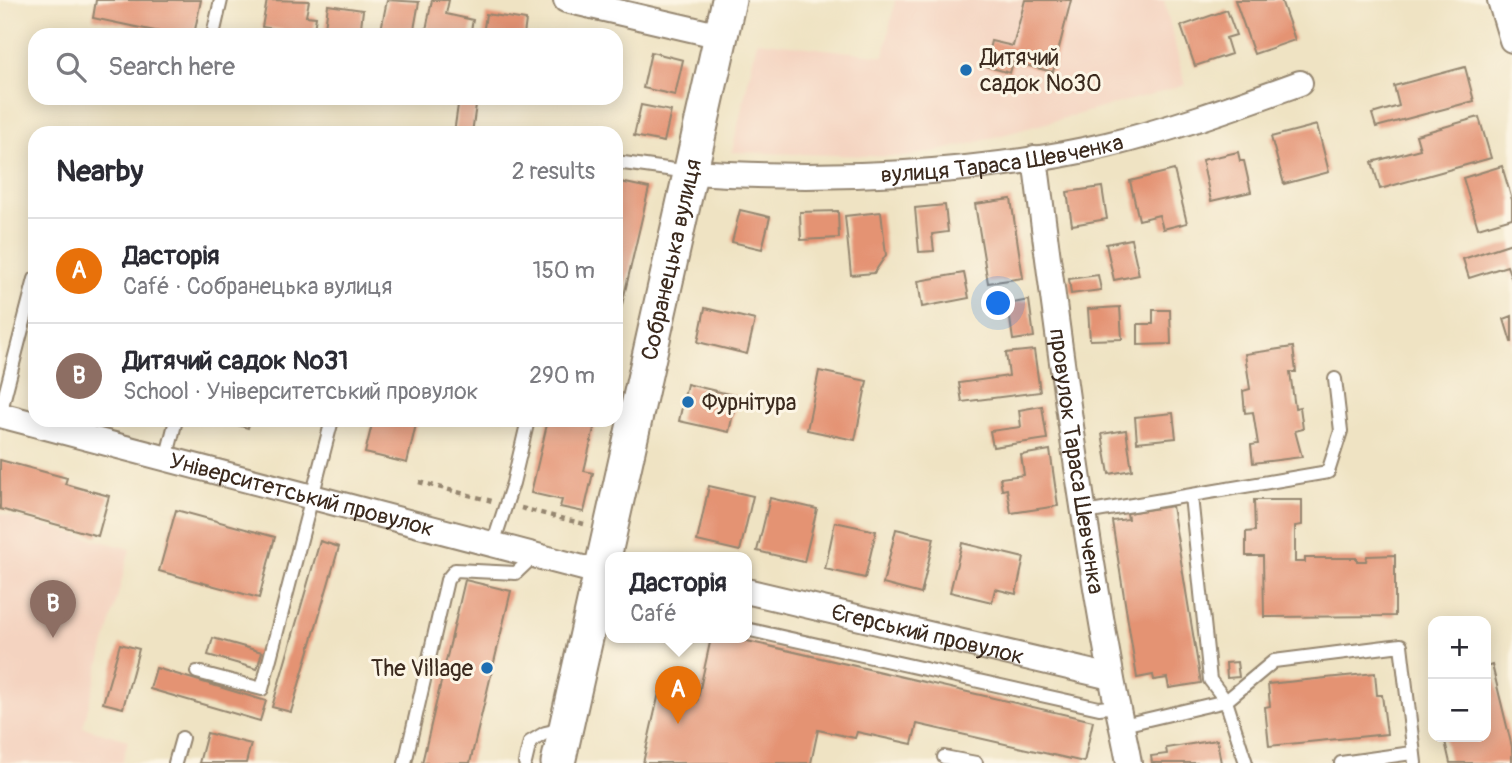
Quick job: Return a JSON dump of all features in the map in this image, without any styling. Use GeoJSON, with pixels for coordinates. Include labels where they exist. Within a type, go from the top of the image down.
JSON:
{"type":"FeatureCollection","features":[{"type":"Feature","properties":{"kind":"main road","name":"Собранецька вулиця"},"geometry":{"type":"LineString","coordinates":[[608,552],[729,0]]}},
{"type":"Feature","properties":{"kind":"main road","name":"Собранецька вулиця"},"geometry":{"type":"LineString","coordinates":[[558,763],[605,564]]}},
{"type":"Feature","properties":{"kind":"street"},"geometry":{"type":"LineString","coordinates":[[566,0],[721,36]]}},
{"type":"Feature","properties":{"kind":"street"},"geometry":{"type":"LineString","coordinates":[[1500,0],[1512,40]]}},
{"type":"Feature","properties":{"kind":"street","name":"вулиця Тараса Шевченка"},"geometry":{"type":"LineString","coordinates":[[693,172],[812,176],[1035,158],[1171,128],[1300,83]]}},
{"type":"Feature","properties":{"kind":"street","name":"провулок Тараса Шевченка"},"geometry":{"type":"LineString","coordinates":[[1035,158],[1085,513],[1111,677],[1129,763]]}},
{"type":"Feature","properties":{"kind":"street","name":"Університетський провулок"},"geometry":{"type":"LineString","coordinates":[[0,415],[28,422]]}},
{"type":"Feature","properties":{"kind":"street","name":"Університетський провулок"},"geometry":{"type":"LineString","coordinates":[[45,427],[535,555],[605,564]]}},
{"type":"Feature","properties":{"kind":"street","name":"Єгерський провулок"},"geometry":{"type":"LineString","coordinates":[[752,593],[1111,677]]}},
{"type":"Feature","properties":{"kind":"lane"},"geometry":{"type":"LineString","coordinates":[[215,28],[221,0]]}},
{"type":"Feature","properties":{"kind":"lane"},"geometry":{"type":"LineString","coordinates":[[623,163],[693,172]]}},
{"type":"Feature","properties":{"kind":"lane"},"geometry":{"type":"LineString","coordinates":[[0,415],[28,306]]}},
{"type":"Feature","properties":{"kind":"lane"},"geometry":{"type":"LineString","coordinates":[[1085,513],[1328,472],[1341,431],[1335,379]]}},
{"type":"Feature","properties":{"kind":"lane"},"geometry":{"type":"LineString","coordinates":[[166,459],[174,427]]}},
{"type":"Feature","properties":{"kind":"lane"},"geometry":{"type":"LineString","coordinates":[[197,671],[262,689],[330,427]]}},
{"type":"Feature","properties":{"kind":"lane"},"geometry":{"type":"LineString","coordinates":[[493,544],[513,483],[526,427]]}},
{"type":"Feature","properties":{"kind":"lane"},"geometry":{"type":"LineString","coordinates":[[1191,496],[1210,680],[1226,701],[1246,763]]}},
{"type":"Feature","properties":{"kind":"lane"},"geometry":{"type":"LineString","coordinates":[[405,763],[447,580],[454,570],[516,573],[535,555]]}},
{"type":"Feature","properties":{"kind":"lane"},"geometry":{"type":"LineString","coordinates":[[752,630],[1099,708],[1120,715],[1226,701],[1274,661],[1401,645],[1413,758],[1341,763]]}},
{"type":"Feature","properties":{"kind":"lane"},"geometry":{"type":"LineString","coordinates":[[525,763],[530,741],[545,733],[566,728]]}},
{"type":"Feature","properties":{"kind":"lane"},"geometry":{"type":"LineString","coordinates":[[175,763],[182,738]]}},
{"type":"Feature","properties":{"kind":"lane"},"geometry":{"type":"LineString","coordinates":[[944,757],[976,763]]}},
{"type":"Feature","properties":{"kind":"shaded area","name":"Дитячий садок №30"},"geometry":{"type":"Polygon","coordinates":[[[895,0],[1164,0],[1185,85],[966,145],[907,157],[732,152],[757,41],[884,56],[895,0]]]}},
{"type":"Feature","properties":{"kind":"shaded area"},"geometry":{"type":"Polygon","coordinates":[[[0,513],[130,549],[83,727],[128,740],[122,763],[0,763],[0,513]]]}},
{"type":"Feature","properties":{"kind":"building"},"geometry":{"type":"Polygon","coordinates":[[[96,0],[201,0],[195,28],[141,28],[93,18],[96,0]]]}},
{"type":"Feature","properties":{"kind":"building"},"geometry":{"type":"Polygon","coordinates":[[[267,0],[309,1],[306,16],[316,17],[314,28],[262,27],[267,0]]]}},
{"type":"Feature","properties":{"kind":"building"},"geometry":{"type":"Polygon","coordinates":[[[387,0],[419,2],[414,28],[381,28],[387,0]]]}},
{"type":"Feature","properties":{"kind":"building"},"geometry":{"type":"Polygon","coordinates":[[[432,0],[449,0],[446,14],[473,20],[471,28],[426,28],[432,0]]]}},
{"type":"Feature","properties":{"kind":"building"},"geometry":{"type":"Polygon","coordinates":[[[1025,0],[1071,0],[1053,72],[1013,62],[1010,73],[985,66],[991,41],[1013,46],[1025,0]]]}},
{"type":"Feature","properties":{"kind":"building"},"geometry":{"type":"Polygon","coordinates":[[[1235,0],[1281,0],[1295,40],[1254,54],[1235,0]]]}},
{"type":"Feature","properties":{"kind":"building"},"geometry":{"type":"Polygon","coordinates":[[[328,5],[363,10],[361,28],[325,28],[328,5]]]}},
{"type":"Feature","properties":{"kind":"building"},"geometry":{"type":"Polygon","coordinates":[[[1227,10],[1236,35],[1226,38],[1231,54],[1195,66],[1181,26],[1227,10]]]}},
{"type":"Feature","properties":{"kind":"building"},"geometry":{"type":"Polygon","coordinates":[[[486,14],[526,20],[525,28],[484,28],[486,14]]]}},
{"type":"Feature","properties":{"kind":"building"},"geometry":{"type":"Polygon","coordinates":[[[651,52],[683,60],[675,95],[643,88],[651,52]]]}},
{"type":"Feature","properties":{"kind":"building"},"geometry":{"type":"Polygon","coordinates":[[[1465,67],[1474,101],[1376,127],[1372,114],[1399,106],[1394,86],[1465,67]]]}},
{"type":"Feature","properties":{"kind":"building"},"geometry":{"type":"Polygon","coordinates":[[[458,105],[476,105],[473,126],[455,126],[458,105]]]}},
{"type":"Feature","properties":{"kind":"building"},"geometry":{"type":"Polygon","coordinates":[[[641,105],[671,111],[664,142],[634,136],[641,105]]]}},
{"type":"Feature","properties":{"kind":"building"},"geometry":{"type":"Polygon","coordinates":[[[1479,117],[1491,158],[1380,189],[1372,162],[1420,149],[1416,135],[1479,117]]]}},
{"type":"Feature","properties":{"kind":"building"},"geometry":{"type":"Polygon","coordinates":[[[1317,125],[1329,172],[1284,184],[1271,137],[1317,125]]]}},
{"type":"Feature","properties":{"kind":"building"},"geometry":{"type":"Polygon","coordinates":[[[1238,152],[1240,161],[1244,161],[1251,192],[1211,201],[1202,160],[1238,152]]]}},
{"type":"Feature","properties":{"kind":"building"},"geometry":{"type":"Polygon","coordinates":[[[1502,166],[1512,200],[1512,218],[1478,228],[1463,178],[1502,166]]]}},
{"type":"Feature","properties":{"kind":"building"},"geometry":{"type":"Polygon","coordinates":[[[1174,170],[1187,223],[1163,229],[1159,215],[1139,220],[1130,181],[1174,170]]]}},
{"type":"Feature","properties":{"kind":"building"},"geometry":{"type":"Polygon","coordinates":[[[623,182],[649,188],[623,300],[623,182]]]}},
{"type":"Feature","properties":{"kind":"building"},"geometry":{"type":"Polygon","coordinates":[[[1102,187],[1107,219],[1072,225],[1067,192],[1102,187]]]}},
{"type":"Feature","properties":{"kind":"building"},"geometry":{"type":"Polygon","coordinates":[[[1011,199],[1023,278],[988,283],[975,204],[1011,199]]]}},
{"type":"Feature","properties":{"kind":"building"},"geometry":{"type":"Polygon","coordinates":[[[945,205],[948,232],[932,234],[934,251],[919,252],[915,208],[945,205]]]}},
{"type":"Feature","properties":{"kind":"building"},"geometry":{"type":"Polygon","coordinates":[[[740,210],[770,217],[762,249],[732,242],[740,210]]]}},
{"type":"Feature","properties":{"kind":"building"},"geometry":{"type":"Polygon","coordinates":[[[838,211],[839,238],[801,240],[800,212],[838,211]]]}},
{"type":"Feature","properties":{"kind":"building"},"geometry":{"type":"Polygon","coordinates":[[[881,212],[886,255],[874,273],[851,275],[845,216],[881,212]]]}},
{"type":"Feature","properties":{"kind":"building"},"geometry":{"type":"Polygon","coordinates":[[[1131,239],[1139,275],[1114,280],[1106,244],[1131,239]]]}},
{"type":"Feature","properties":{"kind":"building"},"geometry":{"type":"Polygon","coordinates":[[[1512,243],[1512,280],[1507,266],[1469,278],[1463,259],[1512,243]]]}},
{"type":"Feature","properties":{"kind":"building"},"geometry":{"type":"Polygon","coordinates":[[[964,273],[969,298],[922,307],[918,281],[964,273]]]}},
{"type":"Feature","properties":{"kind":"building"},"geometry":{"type":"Polygon","coordinates":[[[1098,275],[1101,290],[1071,294],[1069,279],[1098,275]]]}},
{"type":"Feature","properties":{"kind":"building"},"geometry":{"type":"Polygon","coordinates":[[[1029,300],[1034,337],[1013,340],[1008,304],[1029,300]]]}},
{"type":"Feature","properties":{"kind":"building"},"geometry":{"type":"Polygon","coordinates":[[[1120,307],[1122,339],[1090,340],[1088,309],[1120,307]]]}},
{"type":"Feature","properties":{"kind":"building"},"geometry":{"type":"Polygon","coordinates":[[[705,308],[755,320],[747,354],[698,342],[705,308]]]}},
{"type":"Feature","properties":{"kind":"building"},"geometry":{"type":"Polygon","coordinates":[[[1153,310],[1170,310],[1171,344],[1138,345],[1138,324],[1153,324],[1153,310]]]}},
{"type":"Feature","properties":{"kind":"building"},"geometry":{"type":"Polygon","coordinates":[[[1512,316],[1512,342],[1511,342],[1504,319],[1512,316]]]}},
{"type":"Feature","properties":{"kind":"building"},"geometry":{"type":"Polygon","coordinates":[[[1293,347],[1296,372],[1290,372],[1295,408],[1300,407],[1303,429],[1295,431],[1302,457],[1253,463],[1251,445],[1258,444],[1253,412],[1245,413],[1243,391],[1250,389],[1245,354],[1293,347]]]}},
{"type":"Feature","properties":{"kind":"building"},"geometry":{"type":"Polygon","coordinates":[[[1034,350],[1040,392],[962,402],[959,383],[1009,376],[1006,353],[1034,350]]]}},
{"type":"Feature","properties":{"kind":"building"},"geometry":{"type":"Polygon","coordinates":[[[819,371],[867,381],[855,440],[807,430],[819,371]]]}},
{"type":"Feature","properties":{"kind":"building"},"geometry":{"type":"Polygon","coordinates":[[[687,384],[737,396],[729,432],[679,421],[687,384]]]}},
{"type":"Feature","properties":{"kind":"building"},"geometry":{"type":"Polygon","coordinates":[[[1042,406],[1047,439],[993,447],[990,431],[1021,427],[1019,410],[1042,406]]]}},
{"type":"Feature","properties":{"kind":"building"},"geometry":{"type":"Polygon","coordinates":[[[1173,413],[1176,438],[1137,442],[1135,417],[1173,413]]]}},
{"type":"Feature","properties":{"kind":"building"},"geometry":{"type":"Polygon","coordinates":[[[371,427],[415,427],[407,463],[365,453],[371,427]]]}},
{"type":"Feature","properties":{"kind":"building"},"geometry":{"type":"Polygon","coordinates":[[[546,427],[594,427],[584,471],[593,473],[584,512],[560,507],[562,500],[531,493],[546,427]]]}},
{"type":"Feature","properties":{"kind":"building"},"geometry":{"type":"Polygon","coordinates":[[[1126,430],[1132,470],[1109,474],[1102,434],[1126,430]]]}},
{"type":"Feature","properties":{"kind":"building"},"geometry":{"type":"Polygon","coordinates":[[[1050,450],[1058,506],[1011,513],[1007,489],[1002,490],[1000,478],[1024,475],[1021,455],[1050,450]]]}},
{"type":"Feature","properties":{"kind":"building"},"geometry":{"type":"Polygon","coordinates":[[[0,460],[67,478],[65,484],[109,496],[98,536],[0,509],[0,460]]]}},
{"type":"Feature","properties":{"kind":"building"},"geometry":{"type":"Polygon","coordinates":[[[709,486],[753,496],[740,551],[697,541],[709,486]]]}},
{"type":"Feature","properties":{"kind":"building"},"geometry":{"type":"Polygon","coordinates":[[[770,498],[817,509],[804,562],[757,551],[770,498]]]}},
{"type":"Feature","properties":{"kind":"building"},"geometry":{"type":"Polygon","coordinates":[[[1254,500],[1302,500],[1302,525],[1295,526],[1295,562],[1305,562],[1305,558],[1357,558],[1357,561],[1366,561],[1367,556],[1395,555],[1395,616],[1264,617],[1263,556],[1246,556],[1246,532],[1255,531],[1254,500]]]}},
{"type":"Feature","properties":{"kind":"building"},"geometry":{"type":"Polygon","coordinates":[[[1172,506],[1201,683],[1169,688],[1167,678],[1154,680],[1153,675],[1137,678],[1112,521],[1128,519],[1127,513],[1172,506]]]}},
{"type":"Feature","properties":{"kind":"building"},"geometry":{"type":"Polygon","coordinates":[[[176,510],[275,537],[259,598],[159,571],[176,510]]]}},
{"type":"Feature","properties":{"kind":"building"},"geometry":{"type":"Polygon","coordinates":[[[835,522],[876,531],[865,578],[825,569],[835,522]]]}},
{"type":"Feature","properties":{"kind":"building"},"geometry":{"type":"Polygon","coordinates":[[[896,529],[934,538],[921,594],[883,584],[896,529]]]}},
{"type":"Feature","properties":{"kind":"building"},"geometry":{"type":"Polygon","coordinates":[[[320,541],[339,547],[291,712],[272,707],[320,541]]]}},
{"type":"Feature","properties":{"kind":"building"},"geometry":{"type":"Polygon","coordinates":[[[962,543],[1024,558],[1016,594],[995,589],[992,602],[950,592],[962,543]]]}},
{"type":"Feature","properties":{"kind":"building"},"geometry":{"type":"Polygon","coordinates":[[[465,580],[511,591],[470,763],[422,763],[465,580]]]}},
{"type":"Feature","properties":{"kind":"building"},"geometry":{"type":"Polygon","coordinates":[[[213,638],[262,652],[257,669],[208,655],[213,638]]]}},
{"type":"Feature","properties":{"kind":"building"},"geometry":{"type":"Polygon","coordinates":[[[752,642],[1093,721],[1084,762],[917,724],[912,744],[857,732],[855,738],[818,730],[811,763],[643,763],[659,693],[697,702],[710,643],[752,642]]]}},
{"type":"Feature","properties":{"kind":"building"},"geometry":{"type":"Polygon","coordinates":[[[120,644],[139,649],[123,708],[103,703],[120,644]]]}},
{"type":"Feature","properties":{"kind":"building"},"geometry":{"type":"Polygon","coordinates":[[[1237,662],[1239,677],[1227,678],[1226,663],[1237,662]]]}},
{"type":"Feature","properties":{"kind":"building"},"geometry":{"type":"Polygon","coordinates":[[[1491,665],[1512,747],[1512,763],[1450,763],[1445,742],[1491,742],[1491,665]]]}},
{"type":"Feature","properties":{"kind":"building"},"geometry":{"type":"Polygon","coordinates":[[[156,668],[266,701],[260,721],[150,689],[156,668]]]}},
{"type":"Feature","properties":{"kind":"building"},"geometry":{"type":"Polygon","coordinates":[[[1375,673],[1377,695],[1382,695],[1387,734],[1269,746],[1265,707],[1270,706],[1268,684],[1375,673]]]}},
{"type":"Feature","properties":{"kind":"building"},"geometry":{"type":"Polygon","coordinates":[[[207,733],[251,744],[246,763],[199,763],[207,733]]]}},
{"type":"Feature","properties":{"kind":"building"},"geometry":{"type":"Polygon","coordinates":[[[1217,740],[1221,763],[1152,763],[1151,756],[1167,754],[1166,748],[1217,740]]]}},
{"type":"Feature","properties":{"kind":"place","name":"Дитячий садок №30"},"geometry":{"type":"Point","coordinates":[966,70]}},
{"type":"Feature","properties":{"kind":"place","name":"Фурнітура"},"geometry":{"type":"Point","coordinates":[688,402]}},
{"type":"Feature","properties":{"kind":"place","name":"Дитячий садок №31"},"geometry":{"type":"Point","coordinates":[53,638]}},
{"type":"Feature","properties":{"kind":"place","name":"The Village"},"geometry":{"type":"Point","coordinates":[487,668]}},
{"type":"Feature","properties":{"kind":"place","name":"Дасторія"},"geometry":{"type":"Point","coordinates":[678,724]}}]}
